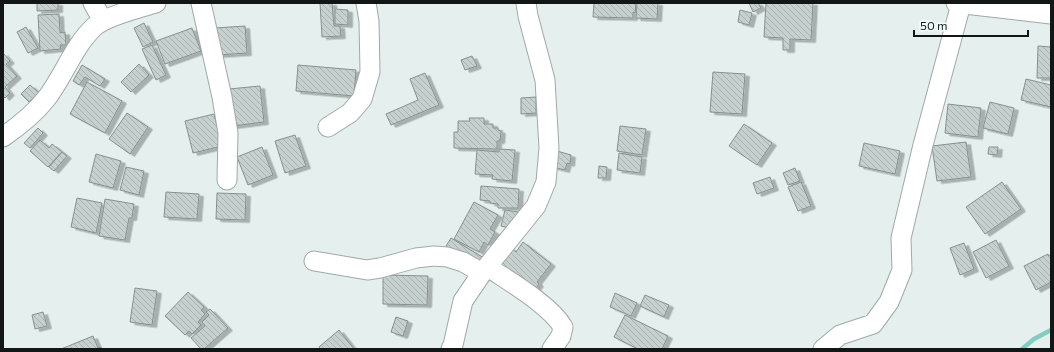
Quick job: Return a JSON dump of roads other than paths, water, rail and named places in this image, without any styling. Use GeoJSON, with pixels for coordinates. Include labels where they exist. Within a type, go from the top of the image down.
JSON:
{"type":"FeatureCollection","features":[{"type":"Feature","properties":{"kind":"street"},"geometry":{"type":"LineString","coordinates":[[93,3],[103,21]]}},
{"type":"Feature","properties":{"kind":"street"},"geometry":{"type":"LineString","coordinates":[[3,137],[24,122],[47,98],[79,45],[94,27],[103,21],[156,3]]}},
{"type":"Feature","properties":{"kind":"street"},"geometry":{"type":"LineString","coordinates":[[201,3],[222,97],[228,133],[227,180]]}},
{"type":"Feature","properties":{"kind":"street"},"geometry":{"type":"LineString","coordinates":[[328,127],[350,113],[362,99],[370,72],[369,21],[366,3]]}},
{"type":"Feature","properties":{"kind":"street"},"geometry":{"type":"LineString","coordinates":[[450,349],[453,345],[463,301],[485,270],[536,206],[546,182],[549,148],[545,80],[526,3]]}},
{"type":"Feature","properties":{"kind":"street"},"geometry":{"type":"LineString","coordinates":[[823,349],[840,335],[873,324],[889,302],[902,270],[901,238],[958,4],[1051,14]]}},
{"type":"Feature","properties":{"kind":"street"},"geometry":{"type":"LineString","coordinates":[[314,262],[368,270],[416,258],[434,256],[448,257],[485,270],[546,308],[558,318],[563,327],[561,336],[552,349]]}},
{"type":"Feature","properties":{"kind":"waterway"},"geometry":{"type":"LineString","coordinates":[[1022,349],[1034,339],[1051,330]]}}]}
